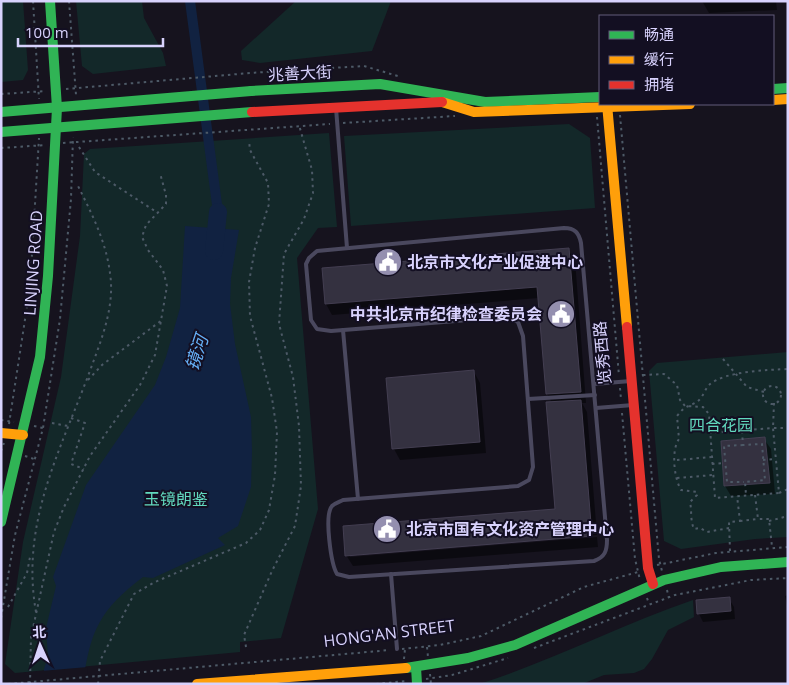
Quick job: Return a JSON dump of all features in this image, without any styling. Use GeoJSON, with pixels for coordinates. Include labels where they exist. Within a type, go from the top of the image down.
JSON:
{"type":"FeatureCollection","features":[{"type":"Feature","properties":{"kind":"street","name":"LINJING ROAD"},"geometry":{"type":"LineString","coordinates":[[1,522],[23,435],[41,348],[48,276],[57,108],[50,1]]}},
{"type":"Feature","properties":{"kind":"street","name":"兆善大街"},"geometry":{"type":"LineString","coordinates":[[1,112],[251,91],[380,84],[485,102],[599,97]]}},
{"type":"Feature","properties":{"kind":"street"},"geometry":{"type":"LineString","coordinates":[[774,89],[788,88]]}},
{"type":"Feature","properties":{"kind":"street"},"geometry":{"type":"LineString","coordinates":[[774,100],[788,99]]}},
{"type":"Feature","properties":{"kind":"street"},"geometry":{"type":"LineString","coordinates":[[1,132],[252,112],[442,102],[474,112],[667,105]]}},
{"type":"Feature","properties":{"kind":"street","name":"览秀西路"},"geometry":{"type":"LineString","coordinates":[[607,106],[648,568],[653,584]]}},
{"type":"Feature","properties":{"kind":"street"},"geometry":{"type":"LineString","coordinates":[[4,433],[23,435]]}},
{"type":"Feature","properties":{"kind":"street","name":"HONG'AN STREET"},"geometry":{"type":"LineString","coordinates":[[197,684],[416,667],[468,658],[515,645],[642,587],[664,580],[721,567],[788,562]]}},
{"type":"Feature","properties":{"kind":"street"},"geometry":{"type":"LineString","coordinates":[[416,667],[417,682]]}},
{"type":"Feature","properties":{"kind":"lane"},"geometry":{"type":"LineString","coordinates":[[336,108],[346,248]]}},
{"type":"Feature","properties":{"kind":"lane"},"geometry":{"type":"LineString","coordinates":[[564,228],[575,230],[581,243],[607,540],[605,553],[601,558],[349,577],[337,574],[334,569],[329,512],[336,503],[358,499],[525,484],[533,474],[521,328],[512,318],[506,317],[323,331],[313,325],[306,264],[312,254],[318,251],[346,248],[564,228]]}},
{"type":"Feature","properties":{"kind":"lane"},"geometry":{"type":"LineString","coordinates":[[343,330],[358,499]]}},
{"type":"Feature","properties":{"kind":"lane"},"geometry":{"type":"LineString","coordinates":[[594,384],[631,381]]}},
{"type":"Feature","properties":{"kind":"lane"},"geometry":{"type":"LineString","coordinates":[[528,399],[595,395]]}},
{"type":"Feature","properties":{"kind":"lane"},"geometry":{"type":"LineString","coordinates":[[596,408],[634,405]]}},
{"type":"Feature","properties":{"kind":"lane"},"geometry":{"type":"LineString","coordinates":[[391,574],[397,649]]}},
{"type":"Feature","properties":{"kind":"path"},"geometry":{"type":"LineString","coordinates":[[33,1],[39,109]]}},
{"type":"Feature","properties":{"kind":"path","name":"兆善大街"},"geometry":{"type":"LineString","coordinates":[[1,94],[250,73]]}},
{"type":"Feature","properties":{"kind":"path"},"geometry":{"type":"LineString","coordinates":[[620,107],[660,564],[669,598]]}},
{"type":"Feature","properties":{"kind":"path","name":"览秀西路"},"geometry":{"type":"LineString","coordinates":[[596,108],[637,572],[649,604]]}},
{"type":"Feature","properties":{"kind":"path"},"geometry":{"type":"LineString","coordinates":[[1,148],[166,134],[457,116]]}},
{"type":"Feature","properties":{"kind":"path"},"geometry":{"type":"LineString","coordinates":[[246,647],[244,636],[272,571],[295,526],[300,486],[299,426],[293,377],[279,324],[284,254],[304,219],[314,193],[312,170],[299,125]]}},
{"type":"Feature","properties":{"kind":"path","name":"LINJING ROAD"},"geometry":{"type":"LineString","coordinates":[[1,451],[21,360],[30,287],[39,128]]}},
{"type":"Feature","properties":{"kind":"path"},"geometry":{"type":"LineString","coordinates":[[98,684],[100,661],[134,594],[155,582],[246,543],[260,530],[269,510],[277,432],[272,398],[250,316],[249,282],[255,248],[269,204],[268,183],[250,150],[249,141]]}},
{"type":"Feature","properties":{"kind":"path"},"geometry":{"type":"LineString","coordinates":[[79,147],[94,172],[158,212]]}},
{"type":"Feature","properties":{"kind":"path"},"geometry":{"type":"LineString","coordinates":[[29,683],[31,637],[54,532],[64,507],[90,456],[140,385],[154,355],[167,286],[164,270],[148,250],[142,236],[146,225],[166,204],[166,195],[160,173]]}},
{"type":"Feature","properties":{"kind":"path"},"geometry":{"type":"LineString","coordinates":[[8,607],[26,573],[32,553],[37,520],[51,468],[86,382],[106,326],[111,297],[110,273],[98,229],[77,184]]}},
{"type":"Feature","properties":{"kind":"path"},"geometry":{"type":"LineString","coordinates":[[86,382],[102,366],[162,320]]}},
{"type":"Feature","properties":{"kind":"path"},"geometry":{"type":"LineString","coordinates":[[723,359],[747,388],[764,392]]}},
{"type":"Feature","properties":{"kind":"path"},"geometry":{"type":"LineString","coordinates":[[729,528],[707,532],[700,528],[694,528],[691,522],[690,502],[697,495],[697,492],[680,490],[677,478],[675,445],[679,439],[677,416],[685,406],[698,401],[710,384],[735,375],[755,371],[788,369]]}},
{"type":"Feature","properties":{"kind":"path"},"geometry":{"type":"LineString","coordinates":[[643,375],[664,374],[677,384],[680,400],[685,406],[703,407],[709,414],[715,498],[779,493],[788,489]]}},
{"type":"Feature","properties":{"kind":"path"},"geometry":{"type":"LineString","coordinates":[[764,392],[770,386],[778,388],[781,393],[780,398],[774,404],[773,428],[779,493]]}},
{"type":"Feature","properties":{"kind":"path"},"geometry":{"type":"LineString","coordinates":[[764,392],[766,400],[774,404]]}},
{"type":"Feature","properties":{"kind":"path"},"geometry":{"type":"LineString","coordinates":[[71,418],[85,423],[71,464],[84,469]]}},
{"type":"Feature","properties":{"kind":"path"},"geometry":{"type":"LineString","coordinates":[[52,423],[68,426]]}},
{"type":"Feature","properties":{"kind":"path"},"geometry":{"type":"LineString","coordinates":[[710,433],[788,428]]}},
{"type":"Feature","properties":{"kind":"path"},"geometry":{"type":"LineString","coordinates":[[742,431],[743,445]]}},
{"type":"Feature","properties":{"kind":"path"},"geometry":{"type":"LineString","coordinates":[[762,444],[764,460],[765,480],[727,482],[724,446],[762,444]]}},
{"type":"Feature","properties":{"kind":"path"},"geometry":{"type":"LineString","coordinates":[[676,460],[712,456]]}},
{"type":"Feature","properties":{"kind":"path"},"geometry":{"type":"LineString","coordinates":[[764,460],[776,459]]}},
{"type":"Feature","properties":{"kind":"path"},"geometry":{"type":"LineString","coordinates":[[712,464],[725,463]]}},
{"type":"Feature","properties":{"kind":"path"},"geometry":{"type":"LineString","coordinates":[[677,478],[713,474]]}},
{"type":"Feature","properties":{"kind":"path"},"geometry":{"type":"LineString","coordinates":[[745,482],[746,495]]}},
{"type":"Feature","properties":{"kind":"path"},"geometry":{"type":"LineString","coordinates":[[755,495],[758,519]]}},
{"type":"Feature","properties":{"kind":"path"},"geometry":{"type":"LineString","coordinates":[[737,496],[740,521]]}},
{"type":"Feature","properties":{"kind":"path"},"geometry":{"type":"LineString","coordinates":[[730,551],[729,522],[758,519],[769,519],[769,521],[788,516]]}},
{"type":"Feature","properties":{"kind":"path"},"geometry":{"type":"LineString","coordinates":[[769,521],[772,547]]}},
{"type":"Feature","properties":{"kind":"path","name":"HONG'AN STREET"},"geometry":{"type":"LineString","coordinates":[[8,684],[440,646],[481,636],[584,587],[660,564],[730,551],[788,546]]}},
{"type":"Feature","properties":{"kind":"path"},"geometry":{"type":"LineString","coordinates":[[32,553],[32,588],[36,614]]}},
{"type":"Feature","properties":{"kind":"path"},"geometry":{"type":"LineString","coordinates":[[532,649],[669,598],[751,580],[788,578]]}},
{"type":"Feature","properties":{"kind":"path"},"geometry":{"type":"LineString","coordinates":[[376,684],[417,682],[452,675],[516,655]]}},
{"type":"Feature","properties":{"kind":"green space"},"geometry":{"type":"Polygon","coordinates":[[[1,1],[23,1],[28,70],[23,80],[1,82],[1,1]]]}},
{"type":"Feature","properties":{"kind":"green space"},"geometry":{"type":"Polygon","coordinates":[[[76,1],[142,1],[144,18],[163,53],[166,66],[93,74],[82,66],[76,1]]]}},
{"type":"Feature","properties":{"kind":"green space"},"geometry":{"type":"Polygon","coordinates":[[[296,1],[391,1],[372,51],[260,63],[242,60],[241,51],[296,1]]]}},
{"type":"Feature","properties":{"kind":"green space"},"geometry":{"type":"Polygon","coordinates":[[[569,124],[590,138],[595,208],[351,226],[344,136],[569,124]]]}},
{"type":"Feature","properties":{"kind":"green space","name":"玉镜朗鉴"},"geometry":{"type":"Polygon","coordinates":[[[329,133],[337,227],[318,228],[297,258],[318,509],[281,638],[240,642],[240,652],[15,673],[5,664],[23,542],[61,377],[80,236],[84,154],[90,149],[329,133]]]}},
{"type":"Feature","properties":{"kind":"green space","name":"四合花园"},"geometry":{"type":"Polygon","coordinates":[[[788,352],[788,537],[755,539],[681,549],[664,541],[649,371],[657,363],[788,352]]]}},
{"type":"Feature","properties":{"kind":"green space"},"geometry":{"type":"Polygon","coordinates":[[[693,600],[694,617],[668,630],[652,659],[644,669],[634,673],[604,675],[582,684],[479,684],[533,665],[639,620],[693,600]]]}},
{"type":"Feature","properties":{"kind":"water"},"geometry":{"type":"Polygon","coordinates":[[[185,226],[239,230],[231,278],[230,304],[235,344],[251,417],[251,487],[238,526],[218,538],[225,545],[153,578],[143,577],[116,600],[107,611],[94,635],[89,649],[83,684],[44,684],[44,669],[48,657],[46,628],[56,586],[53,577],[86,485],[155,385],[166,357],[180,308],[185,226]]]}},
{"type":"Feature","properties":{"kind":"pier"},"geometry":{"type":"Polygon","coordinates":[[[88,667],[86,684],[41,684],[41,671],[88,667]]]}},
{"type":"Feature","properties":{"kind":"building"},"geometry":{"type":"Polygon","coordinates":[[[569,248],[581,392],[546,394],[537,287],[325,304],[322,268],[569,248]]]}},
{"type":"Feature","properties":{"kind":"building"},"geometry":{"type":"Polygon","coordinates":[[[474,370],[480,442],[392,449],[386,378],[474,370]]]}},
{"type":"Feature","properties":{"kind":"building"},"geometry":{"type":"Polygon","coordinates":[[[581,400],[592,536],[345,556],[343,526],[555,509],[546,402],[581,400]]]}},
{"type":"Feature","properties":{"kind":"building"},"geometry":{"type":"Polygon","coordinates":[[[765,437],[770,483],[724,486],[721,441],[765,437]]]}},
{"type":"Feature","properties":{"kind":"building"},"geometry":{"type":"Polygon","coordinates":[[[730,597],[731,611],[697,614],[696,600],[730,597]]]}},
{"type":"Feature","properties":{"kind":"waterway","name":"镜河"},"geometry":{"type":"LineString","coordinates":[[190,1],[218,212]]}},
{"type":"Feature","properties":{"kind":"waterway","name":"镜河"},"geometry":{"type":"LineString","coordinates":[[214,251],[218,212]]}},
{"type":"Feature","properties":{"kind":"traffic: fast"},"geometry":{"type":"LineString","coordinates":[[1,522],[40,357],[48,276],[57,108],[50,1]]}},
{"type":"Feature","properties":{"kind":"traffic: fast"},"geometry":{"type":"LineString","coordinates":[[251,91],[380,84],[485,102],[599,97]]}},
{"type":"Feature","properties":{"kind":"traffic: fast"},"geometry":{"type":"LineString","coordinates":[[774,89],[788,88]]}},
{"type":"Feature","properties":{"kind":"traffic: fast"},"geometry":{"type":"LineString","coordinates":[[1,112],[251,91]]}},
{"type":"Feature","properties":{"kind":"traffic: fast"},"geometry":{"type":"LineString","coordinates":[[1,132],[252,112]]}},
{"type":"Feature","properties":{"kind":"traffic: fast"},"geometry":{"type":"LineString","coordinates":[[406,668],[468,658],[515,645],[664,580],[721,567],[788,562]]}},
{"type":"Feature","properties":{"kind":"traffic: fast"},"geometry":{"type":"LineString","coordinates":[[416,667],[417,684]]}},
{"type":"Feature","properties":{"kind":"traffic: slow"},"geometry":{"type":"LineString","coordinates":[[774,100],[788,99]]}},
{"type":"Feature","properties":{"kind":"traffic: slow"},"geometry":{"type":"LineString","coordinates":[[442,102],[474,112],[663,105]]}},
{"type":"Feature","properties":{"kind":"traffic: slow"},"geometry":{"type":"LineString","coordinates":[[607,105],[627,327]]}},
{"type":"Feature","properties":{"kind":"traffic: slow"},"geometry":{"type":"LineString","coordinates":[[1,433],[23,435]]}},
{"type":"Feature","properties":{"kind":"traffic: slow"},"geometry":{"type":"LineString","coordinates":[[197,684],[406,668]]}},
{"type":"Feature","properties":{"kind":"traffic: jam"},"geometry":{"type":"LineString","coordinates":[[252,112],[442,102]]}},
{"type":"Feature","properties":{"kind":"traffic: jam"},"geometry":{"type":"LineString","coordinates":[[627,327],[648,568],[653,584]]}},
{"type":"Feature","properties":{"kind":"place","name":"北京市文化产业促进中心"},"geometry":{"type":"Point","coordinates":[388,262]}},
{"type":"Feature","properties":{"kind":"place","name":"中共北京市纪律检查委员会"},"geometry":{"type":"Point","coordinates":[561,314]}},
{"type":"Feature","properties":{"kind":"place","name":"北京市国有文化资产管理中心"},"geometry":{"type":"Point","coordinates":[387,529]}}]}
